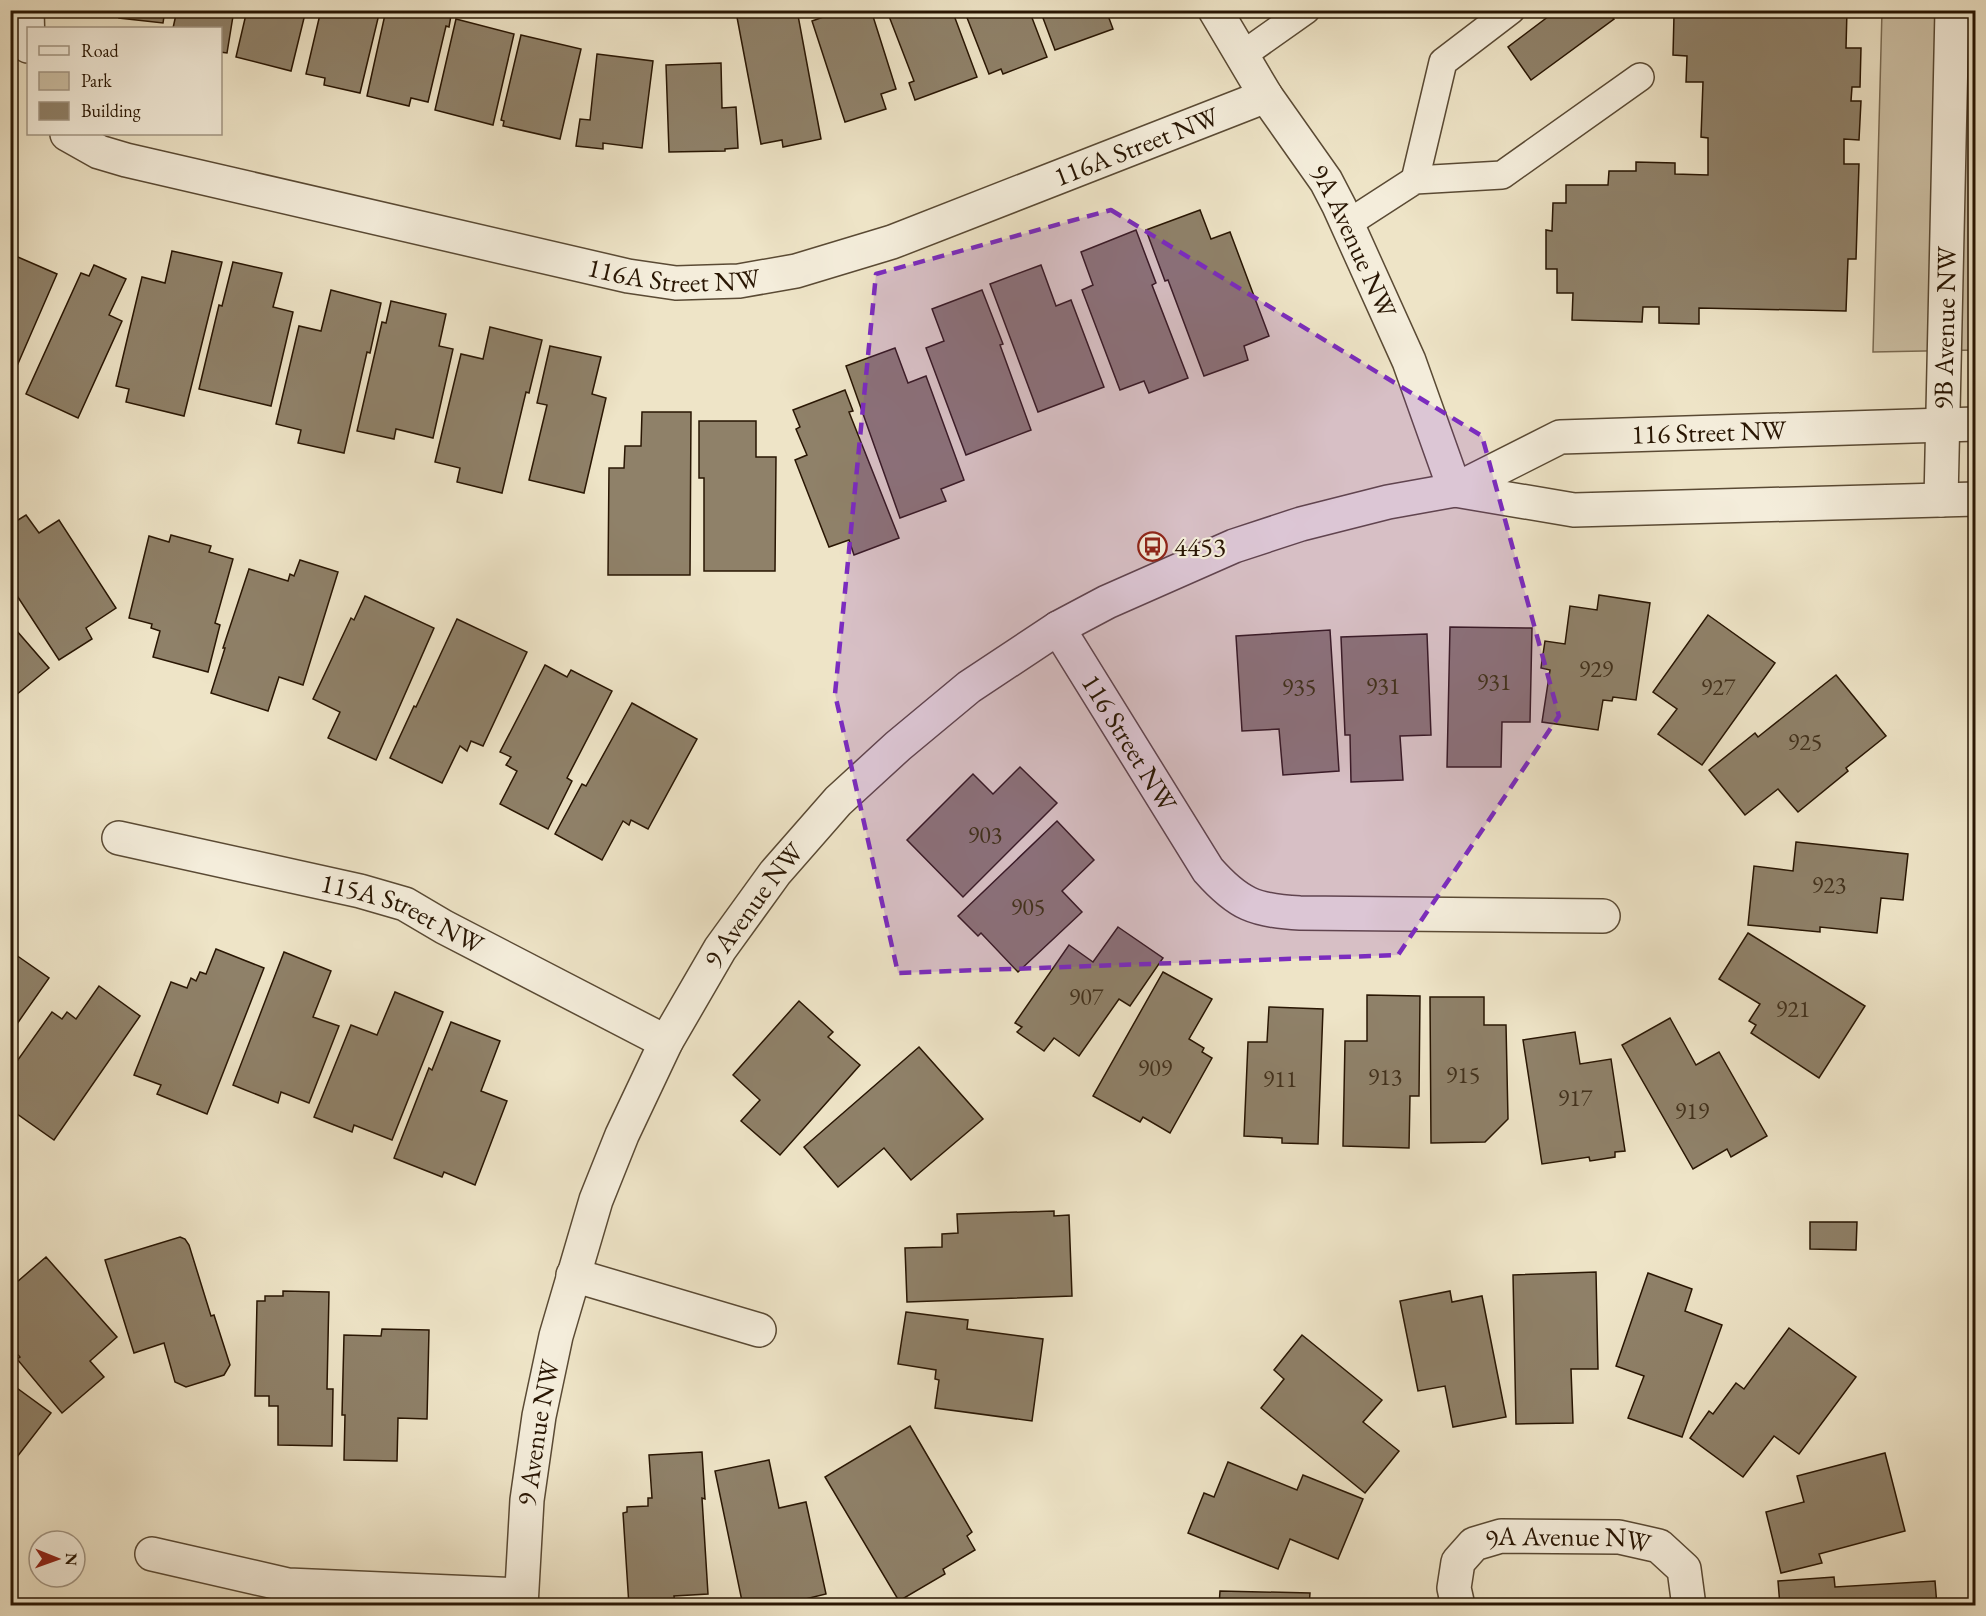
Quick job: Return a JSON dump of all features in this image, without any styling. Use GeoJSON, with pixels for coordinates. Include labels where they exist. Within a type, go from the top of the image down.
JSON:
{"type":"FeatureCollection","features":[{"type":"Feature","properties":{"kind":"street"},"geometry":{"type":"LineString","coordinates":[[27,10],[27,27]]}},
{"type":"Feature","properties":{"kind":"street","name":"9A Avenue NW"},"geometry":{"type":"LineString","coordinates":[[1215,10],[1266,96],[1326,181],[1409,361],[1455,490]]}},
{"type":"Feature","properties":{"kind":"street","name":"9B Avenue NW"},"geometry":{"type":"LineString","coordinates":[[1941,500],[1952,10]]}},
{"type":"Feature","properties":{"kind":"street","name":"116A Street NW"},"geometry":{"type":"LineString","coordinates":[[69,135],[99,152],[126,160],[628,276],[676,283],[739,281],[796,271],[892,242],[1266,96]]}},
{"type":"Feature","properties":{"kind":"street","name":"116 Street NW"},"geometry":{"type":"LineString","coordinates":[[1603,916],[1300,913],[1263,909],[1245,903],[1225,889],[1208,870],[1058,628],[1107,602],[1234,546],[1312,521],[1388,502],[1455,490],[1560,437],[1976,424]]}},
{"type":"Feature","properties":{"kind":"street","name":"116 Street NW"},"geometry":{"type":"LineString","coordinates":[[1455,490],[1574,510],[1976,500]]}},
{"type":"Feature","properties":{"kind":"street","name":"9 Avenue NW"},"geometry":{"type":"LineString","coordinates":[[152,1554],[288,1585],[521,1600],[527,1500],[539,1416],[556,1336],[596,1200],[622,1135],[666,1042],[720,949],[775,873],[838,801],[898,746],[969,687],[1058,628]]}},
{"type":"Feature","properties":{"kind":"street","name":"115A Street NW"},"geometry":{"type":"LineString","coordinates":[[118,838],[360,891],[405,904],[465,938],[666,1042]]}},
{"type":"Feature","properties":{"kind":"street"},"geometry":{"type":"LineString","coordinates":[[573,1275],[759,1330]]}},
{"type":"Feature","properties":{"kind":"street","name":"9A Avenue NW"},"geometry":{"type":"LineString","coordinates":[[1458,1605],[1454,1588],[1458,1562],[1474,1544],[1501,1536],[1619,1537],[1659,1546],[1684,1569],[1688,1599],[1686,1605]]}},
{"type":"Feature","properties":{"kind":"lane"},"geometry":{"type":"LineString","coordinates":[[1241,56],[1306,10]]}},
{"type":"Feature","properties":{"kind":"lane"},"geometry":{"type":"LineString","coordinates":[[1416,180],[1443,62],[1511,10]]}},
{"type":"Feature","properties":{"kind":"lane"},"geometry":{"type":"LineString","coordinates":[[1347,224],[1416,180],[1503,176],[1640,76]]}},
{"type":"Feature","properties":{"kind":"highlighted area"},"geometry":{"type":"Polygon","coordinates":[[[1111,210],[1482,436],[1559,716],[1398,955],[898,973],[835,694],[876,274],[1111,210]]]}},
{"type":"Feature","properties":{"kind":"green space"},"geometry":{"type":"Polygon","coordinates":[[[1882,11],[1975,11],[1975,350],[1873,352],[1882,11]]]}},
{"type":"Feature","properties":{"kind":"building"},"geometry":{"type":"Polygon","coordinates":[[[120,10],[165,10],[163,23],[119,18],[120,10]]]}},
{"type":"Feature","properties":{"kind":"building"},"geometry":{"type":"Polygon","coordinates":[[[177,10],[234,10],[227,53],[222,52],[222,27],[173,27],[177,10]]]}},
{"type":"Feature","properties":{"kind":"building"},"geometry":{"type":"Polygon","coordinates":[[[247,10],[306,10],[291,71],[236,57],[247,10]]]}},
{"type":"Feature","properties":{"kind":"building"},"geometry":{"type":"Polygon","coordinates":[[[321,10],[380,10],[360,93],[324,85],[325,78],[306,74],[321,10]]]}},
{"type":"Feature","properties":{"kind":"building"},"geometry":{"type":"Polygon","coordinates":[[[386,10],[452,10],[428,102],[411,98],[409,106],[367,96],[386,10]]]}},
{"type":"Feature","properties":{"kind":"building"},"geometry":{"type":"Polygon","coordinates":[[[797,10],[821,139],[783,147],[782,140],[761,144],[736,12],[797,10]]]}},
{"type":"Feature","properties":{"kind":"building"},"geometry":{"type":"Polygon","coordinates":[[[843,10],[871,10],[896,89],[881,94],[886,109],[845,122],[812,21],[843,10]]]}},
{"type":"Feature","properties":{"kind":"building"},"geometry":{"type":"Polygon","coordinates":[[[952,10],[977,77],[915,100],[909,83],[914,81],[887,11],[952,10]]]}},
{"type":"Feature","properties":{"kind":"building"},"geometry":{"type":"Polygon","coordinates":[[[964,10],[1029,10],[1047,57],[1003,74],[1001,69],[989,74],[964,10]]]}},
{"type":"Feature","properties":{"kind":"building"},"geometry":{"type":"Polygon","coordinates":[[[1040,10],[1106,10],[1113,29],[1055,50],[1040,10]]]}},
{"type":"Feature","properties":{"kind":"building"},"geometry":{"type":"Polygon","coordinates":[[[1557,10],[1607,10],[1614,19],[1531,80],[1508,47],[1557,10]]]}},
{"type":"Feature","properties":{"kind":"building"},"geometry":{"type":"Polygon","coordinates":[[[1687,10],[1847,10],[1846,48],[1861,48],[1860,87],[1852,87],[1851,101],[1861,101],[1859,140],[1844,139],[1844,164],[1859,164],[1856,259],[1848,259],[1846,311],[1699,308],[1699,324],[1659,323],[1659,307],[1643,307],[1642,322],[1572,320],[1573,293],[1557,293],[1557,269],[1546,269],[1546,230],[1552,231],[1553,203],[1566,203],[1566,185],[1608,185],[1609,171],[1636,171],[1636,162],[1675,163],[1675,174],[1708,175],[1708,138],[1701,137],[1703,82],[1686,82],[1687,56],[1673,55],[1674,15],[1687,16],[1687,10]]]}},
{"type":"Feature","properties":{"kind":"building"},"geometry":{"type":"Polygon","coordinates":[[[456,19],[514,34],[493,125],[435,110],[456,19]]]}},
{"type":"Feature","properties":{"kind":"building"},"geometry":{"type":"Polygon","coordinates":[[[521,35],[581,49],[560,139],[503,126],[504,121],[501,120],[521,35]]]}},
{"type":"Feature","properties":{"kind":"building"},"geometry":{"type":"Polygon","coordinates":[[[597,54],[653,61],[642,148],[603,143],[603,149],[576,146],[580,119],[590,120],[597,54]]]}},
{"type":"Feature","properties":{"kind":"building"},"geometry":{"type":"Polygon","coordinates":[[[721,63],[722,108],[736,107],[738,148],[725,149],[725,151],[669,152],[666,65],[721,63]]]}},
{"type":"Feature","properties":{"kind":"building"},"geometry":{"type":"Polygon","coordinates":[[[1200,210],[1211,239],[1230,232],[1269,336],[1244,346],[1248,360],[1204,376],[1168,280],[1165,281],[1146,230],[1200,210]]]}},
{"type":"Feature","properties":{"kind":"building"},"geometry":{"type":"Polygon","coordinates":[[[1136,230],[1156,283],[1152,285],[1188,378],[1149,393],[1144,381],[1120,390],[1082,290],[1093,285],[1081,252],[1136,230]]]}},
{"type":"Feature","properties":{"kind":"building"},"geometry":{"type":"Polygon","coordinates":[[[172,251],[222,262],[184,416],[126,402],[129,389],[116,386],[142,277],[165,283],[172,251]]]}},
{"type":"Feature","properties":{"kind":"building"},"geometry":{"type":"Polygon","coordinates":[[[10,255],[57,274],[10,382],[10,255]]]}},
{"type":"Feature","properties":{"kind":"building"},"geometry":{"type":"Polygon","coordinates":[[[233,262],[282,273],[273,307],[293,312],[271,406],[199,389],[219,305],[222,306],[233,262]]]}},
{"type":"Feature","properties":{"kind":"building"},"geometry":{"type":"Polygon","coordinates":[[[94,265],[126,279],[109,315],[122,321],[78,418],[26,394],[81,273],[89,276],[94,265]]]}},
{"type":"Feature","properties":{"kind":"building"},"geometry":{"type":"Polygon","coordinates":[[[1041,265],[1056,306],[1071,300],[1104,387],[1038,412],[990,284],[1041,265]]]}},
{"type":"Feature","properties":{"kind":"building"},"geometry":{"type":"Polygon","coordinates":[[[331,290],[381,303],[370,353],[367,352],[344,453],[298,443],[301,430],[276,424],[299,326],[321,331],[331,290]]]}},
{"type":"Feature","properties":{"kind":"building"},"geometry":{"type":"Polygon","coordinates":[[[982,290],[1003,344],[1000,345],[1031,430],[966,455],[926,348],[944,341],[932,309],[982,290]]]}},
{"type":"Feature","properties":{"kind":"building"},"geometry":{"type":"Polygon","coordinates":[[[391,301],[446,314],[439,346],[453,349],[433,438],[396,429],[394,439],[357,431],[382,322],[386,323],[391,301]]]}},
{"type":"Feature","properties":{"kind":"building"},"geometry":{"type":"Polygon","coordinates":[[[490,327],[542,340],[529,393],[526,392],[502,493],[457,482],[460,468],[435,462],[461,354],[483,359],[490,327]]]}},
{"type":"Feature","properties":{"kind":"building"},"geometry":{"type":"Polygon","coordinates":[[[550,346],[601,357],[592,394],[606,398],[584,493],[529,480],[547,405],[537,403],[550,346]]]}},
{"type":"Feature","properties":{"kind":"building"},"geometry":{"type":"Polygon","coordinates":[[[895,348],[908,383],[926,376],[964,480],[941,489],[946,501],[900,518],[846,366],[895,348]]]}},
{"type":"Feature","properties":{"kind":"building"},"geometry":{"type":"Polygon","coordinates":[[[845,390],[853,411],[849,412],[899,538],[854,555],[849,540],[829,547],[795,460],[807,455],[796,429],[800,427],[793,410],[845,390]]]}},
{"type":"Feature","properties":{"kind":"building"},"geometry":{"type":"Polygon","coordinates":[[[642,412],[691,412],[690,575],[608,575],[609,468],[624,468],[625,446],[641,446],[642,412]]]}},
{"type":"Feature","properties":{"kind":"building"},"geometry":{"type":"Polygon","coordinates":[[[699,421],[756,421],[756,457],[776,457],[775,571],[704,571],[704,478],[699,478],[699,421]]]}},
{"type":"Feature","properties":{"kind":"building"},"geometry":{"type":"Polygon","coordinates":[[[26,515],[39,533],[59,520],[116,608],[86,628],[92,639],[59,660],[10,585],[10,525],[26,515]]]}},
{"type":"Feature","properties":{"kind":"building"},"geometry":{"type":"Polygon","coordinates":[[[171,535],[211,546],[209,552],[233,559],[215,623],[220,625],[208,672],[153,657],[160,631],[151,628],[152,624],[129,618],[149,536],[169,542],[171,535]]]}},
{"type":"Feature","properties":{"kind":"building"},"geometry":{"type":"Polygon","coordinates":[[[300,560],[338,572],[303,685],[279,677],[268,711],[211,693],[249,569],[288,581],[290,574],[294,576],[300,560]]]}},
{"type":"Feature","properties":{"kind":"building"},"geometry":{"type":"Polygon","coordinates":[[[1599,595],[1650,603],[1636,700],[1613,697],[1612,701],[1603,700],[1598,730],[1542,722],[1550,670],[1541,668],[1545,641],[1565,644],[1570,606],[1597,610],[1599,595]]]}},
{"type":"Feature","properties":{"kind":"building"},"geometry":{"type":"Polygon","coordinates":[[[365,596],[434,628],[376,760],[328,738],[340,712],[313,699],[351,618],[354,620],[365,596]]]}},
{"type":"Feature","properties":{"kind":"building"},"geometry":{"type":"Polygon","coordinates":[[[1708,615],[1775,663],[1702,765],[1658,734],[1677,709],[1653,692],[1708,615]]]}},
{"type":"Feature","properties":{"kind":"building"},"geometry":{"type":"Polygon","coordinates":[[[457,619],[527,652],[483,746],[471,741],[467,751],[460,746],[442,783],[390,758],[457,619]]]}},
{"type":"Feature","properties":{"kind":"building"},"geometry":{"type":"Polygon","coordinates":[[[10,623],[49,668],[10,700],[10,623]]]}},
{"type":"Feature","properties":{"kind":"building"},"geometry":{"type":"Polygon","coordinates":[[[1450,627],[1532,628],[1530,722],[1502,722],[1501,767],[1447,767],[1450,627]]]}},
{"type":"Feature","properties":{"kind":"building"},"geometry":{"type":"Polygon","coordinates":[[[1330,630],[1339,771],[1283,775],[1279,729],[1242,731],[1236,636],[1330,630]]]}},
{"type":"Feature","properties":{"kind":"building"},"geometry":{"type":"Polygon","coordinates":[[[1427,634],[1431,735],[1400,736],[1403,780],[1351,782],[1350,735],[1345,735],[1341,637],[1427,634]]]}},
{"type":"Feature","properties":{"kind":"building"},"geometry":{"type":"Polygon","coordinates":[[[545,665],[567,677],[571,670],[612,691],[567,778],[572,781],[548,829],[500,804],[517,771],[506,765],[511,757],[500,752],[545,665]]]}},
{"type":"Feature","properties":{"kind":"building"},"geometry":{"type":"Polygon","coordinates":[[[1836,675],[1886,736],[1846,768],[1848,771],[1798,812],[1778,789],[1745,815],[1709,770],[1755,733],[1758,737],[1836,675]]]}},
{"type":"Feature","properties":{"kind":"building"},"geometry":{"type":"Polygon","coordinates":[[[632,703],[697,739],[648,829],[631,820],[629,825],[623,821],[602,860],[555,834],[582,784],[586,786],[632,703]]]}},
{"type":"Feature","properties":{"kind":"building"},"geometry":{"type":"Polygon","coordinates":[[[1020,767],[1057,803],[963,897],[907,840],[973,774],[993,794],[1020,767]]]}},
{"type":"Feature","properties":{"kind":"building"},"geometry":{"type":"Polygon","coordinates":[[[1057,821],[1094,860],[1062,891],[1082,912],[1018,972],[981,933],[978,936],[958,916],[1057,821]]]}},
{"type":"Feature","properties":{"kind":"building"},"geometry":{"type":"Polygon","coordinates":[[[1796,842],[1908,854],[1903,900],[1881,898],[1877,933],[1820,927],[1820,932],[1748,925],[1754,866],[1793,871],[1796,842]]]}},
{"type":"Feature","properties":{"kind":"building"},"geometry":{"type":"Polygon","coordinates":[[[1118,927],[1163,958],[1130,1006],[1119,999],[1079,1056],[1054,1038],[1044,1051],[1017,1032],[1022,1027],[1015,1023],[1069,945],[1093,962],[1118,927]]]}},
{"type":"Feature","properties":{"kind":"building"},"geometry":{"type":"Polygon","coordinates":[[[1748,933],[1865,1006],[1819,1078],[1751,1033],[1756,1025],[1749,1021],[1760,1004],[1719,979],[1748,933]]]}},
{"type":"Feature","properties":{"kind":"building"},"geometry":{"type":"Polygon","coordinates":[[[216,949],[264,968],[207,1114],[157,1094],[161,1085],[134,1075],[171,982],[187,988],[191,978],[196,981],[200,972],[206,974],[216,949]]]}},
{"type":"Feature","properties":{"kind":"building"},"geometry":{"type":"Polygon","coordinates":[[[284,952],[331,971],[313,1017],[339,1026],[309,1103],[281,1092],[278,1103],[233,1085],[284,952]]]}},
{"type":"Feature","properties":{"kind":"building"},"geometry":{"type":"Polygon","coordinates":[[[16,955],[49,978],[10,1034],[10,963],[16,955]]]}},
{"type":"Feature","properties":{"kind":"building"},"geometry":{"type":"Polygon","coordinates":[[[1163,972],[1212,999],[1189,1039],[1204,1048],[1202,1052],[1212,1058],[1170,1133],[1143,1117],[1140,1122],[1093,1096],[1163,972]]]}},
{"type":"Feature","properties":{"kind":"building"},"geometry":{"type":"Polygon","coordinates":[[[99,986],[140,1016],[54,1140],[13,1111],[17,1105],[10,1101],[10,1071],[52,1012],[62,1019],[67,1012],[76,1019],[99,986]]]}},
{"type":"Feature","properties":{"kind":"building"},"geometry":{"type":"Polygon","coordinates":[[[395,992],[443,1012],[392,1140],[354,1125],[352,1132],[314,1117],[351,1025],[377,1035],[395,992]]]}},
{"type":"Feature","properties":{"kind":"building"},"geometry":{"type":"Polygon","coordinates":[[[1367,995],[1420,996],[1419,1096],[1410,1096],[1409,1148],[1343,1146],[1345,1041],[1367,1041],[1367,995]]]}},
{"type":"Feature","properties":{"kind":"building"},"geometry":{"type":"Polygon","coordinates":[[[1430,997],[1484,997],[1484,1025],[1506,1025],[1508,1119],[1485,1142],[1431,1143],[1430,997]]]}},
{"type":"Feature","properties":{"kind":"building"},"geometry":{"type":"Polygon","coordinates":[[[799,1001],[833,1032],[828,1037],[860,1065],[780,1155],[741,1121],[760,1100],[733,1075],[799,1001]]]}},
{"type":"Feature","properties":{"kind":"building"},"geometry":{"type":"Polygon","coordinates":[[[1269,1007],[1323,1009],[1318,1144],[1282,1143],[1282,1138],[1244,1136],[1248,1042],[1267,1042],[1269,1007]]]}},
{"type":"Feature","properties":{"kind":"building"},"geometry":{"type":"Polygon","coordinates":[[[1670,1018],[1696,1065],[1719,1052],[1767,1136],[1731,1157],[1727,1149],[1693,1169],[1622,1045],[1670,1018]]]}},
{"type":"Feature","properties":{"kind":"building"},"geometry":{"type":"Polygon","coordinates":[[[451,1022],[500,1041],[481,1091],[507,1101],[475,1185],[444,1172],[442,1177],[394,1158],[429,1068],[432,1070],[451,1022]]]}},
{"type":"Feature","properties":{"kind":"building"},"geometry":{"type":"Polygon","coordinates":[[[1575,1032],[1580,1064],[1611,1059],[1625,1151],[1615,1152],[1615,1157],[1590,1161],[1589,1157],[1542,1164],[1523,1040],[1575,1032]]]}},
{"type":"Feature","properties":{"kind":"building"},"geometry":{"type":"Polygon","coordinates":[[[919,1047],[983,1119],[911,1180],[884,1148],[838,1187],[804,1147],[919,1047]]]}},
{"type":"Feature","properties":{"kind":"building"},"geometry":{"type":"Polygon","coordinates":[[[1054,1211],[1054,1216],[1069,1215],[1072,1296],[907,1302],[905,1248],[942,1247],[942,1234],[958,1233],[957,1214],[1054,1211]]]}},
{"type":"Feature","properties":{"kind":"building"},"geometry":{"type":"Polygon","coordinates":[[[1810,1222],[1857,1222],[1856,1250],[1810,1249],[1810,1222]]]}},
{"type":"Feature","properties":{"kind":"building"},"geometry":{"type":"Polygon","coordinates":[[[180,1237],[185,1239],[189,1245],[211,1316],[214,1315],[230,1365],[224,1375],[186,1387],[175,1382],[164,1343],[134,1353],[105,1260],[180,1237]]]}},
{"type":"Feature","properties":{"kind":"building"},"geometry":{"type":"Polygon","coordinates":[[[46,1257],[117,1337],[90,1361],[104,1377],[62,1413],[17,1359],[20,1357],[10,1346],[10,1288],[46,1257]]]}},
{"type":"Feature","properties":{"kind":"building"},"geometry":{"type":"Polygon","coordinates":[[[1596,1272],[1598,1369],[1571,1369],[1573,1423],[1516,1424],[1513,1275],[1596,1272]]]}},
{"type":"Feature","properties":{"kind":"building"},"geometry":{"type":"Polygon","coordinates":[[[1648,1273],[1692,1289],[1685,1311],[1722,1325],[1682,1437],[1628,1418],[1644,1376],[1616,1366],[1648,1273]]]}},
{"type":"Feature","properties":{"kind":"building"},"geometry":{"type":"Polygon","coordinates":[[[283,1291],[329,1292],[327,1389],[333,1389],[332,1446],[278,1445],[278,1406],[269,1406],[269,1396],[255,1396],[257,1301],[265,1301],[265,1296],[283,1296],[283,1291]]]}},
{"type":"Feature","properties":{"kind":"building"},"geometry":{"type":"Polygon","coordinates":[[[1450,1291],[1452,1302],[1482,1296],[1506,1417],[1453,1427],[1445,1386],[1418,1391],[1400,1301],[1450,1291]]]}},
{"type":"Feature","properties":{"kind":"building"},"geometry":{"type":"Polygon","coordinates":[[[906,1312],[968,1320],[967,1329],[1043,1339],[1032,1421],[935,1408],[939,1380],[935,1379],[936,1370],[898,1364],[906,1312]]]}},
{"type":"Feature","properties":{"kind":"building"},"geometry":{"type":"Polygon","coordinates":[[[1789,1328],[1856,1377],[1799,1454],[1774,1436],[1743,1477],[1690,1438],[1709,1411],[1713,1414],[1736,1383],[1744,1389],[1789,1328]]]}},
{"type":"Feature","properties":{"kind":"building"},"geometry":{"type":"Polygon","coordinates":[[[382,1329],[429,1330],[427,1419],[398,1418],[397,1461],[344,1460],[345,1415],[342,1415],[344,1335],[381,1336],[382,1329]]]}},
{"type":"Feature","properties":{"kind":"building"},"geometry":{"type":"Polygon","coordinates":[[[1302,1335],[1382,1400],[1363,1422],[1399,1451],[1365,1493],[1261,1408],[1284,1379],[1274,1370],[1302,1335]]]}},
{"type":"Feature","properties":{"kind":"building"},"geometry":{"type":"Polygon","coordinates":[[[10,1383],[51,1413],[17,1457],[10,1452],[10,1383]]]}},
{"type":"Feature","properties":{"kind":"building"},"geometry":{"type":"Polygon","coordinates":[[[910,1426],[972,1532],[967,1536],[975,1550],[943,1569],[945,1574],[899,1601],[825,1477],[910,1426]]]}},
{"type":"Feature","properties":{"kind":"building"},"geometry":{"type":"Polygon","coordinates":[[[702,1452],[705,1499],[702,1498],[708,1594],[674,1596],[675,1605],[629,1606],[623,1513],[627,1512],[627,1507],[648,1506],[648,1498],[652,1498],[649,1455],[702,1452]]]}},
{"type":"Feature","properties":{"kind":"building"},"geometry":{"type":"Polygon","coordinates":[[[1885,1453],[1905,1531],[1819,1554],[1822,1563],[1781,1573],[1766,1512],[1804,1502],[1797,1476],[1885,1453]]]}},
{"type":"Feature","properties":{"kind":"building"},"geometry":{"type":"Polygon","coordinates":[[[769,1460],[779,1508],[806,1502],[826,1594],[801,1600],[801,1604],[792,1606],[771,1606],[771,1603],[743,1606],[715,1471],[769,1460]]]}},
{"type":"Feature","properties":{"kind":"building"},"geometry":{"type":"Polygon","coordinates":[[[1228,1462],[1297,1490],[1303,1475],[1363,1499],[1338,1559],[1290,1539],[1278,1569],[1188,1533],[1204,1493],[1214,1497],[1228,1462]]]}},
{"type":"Feature","properties":{"kind":"building"},"geometry":{"type":"Polygon","coordinates":[[[1834,1577],[1835,1587],[1935,1581],[1937,1606],[1780,1606],[1778,1581],[1834,1577]]]}},
{"type":"Feature","properties":{"kind":"building"},"geometry":{"type":"Polygon","coordinates":[[[1220,1591],[1310,1593],[1309,1606],[1219,1606],[1220,1591]]]}},
{"type":"Feature","properties":{"kind":"place","name":"4453"},"geometry":{"type":"Point","coordinates":[1153,547]}}]}
